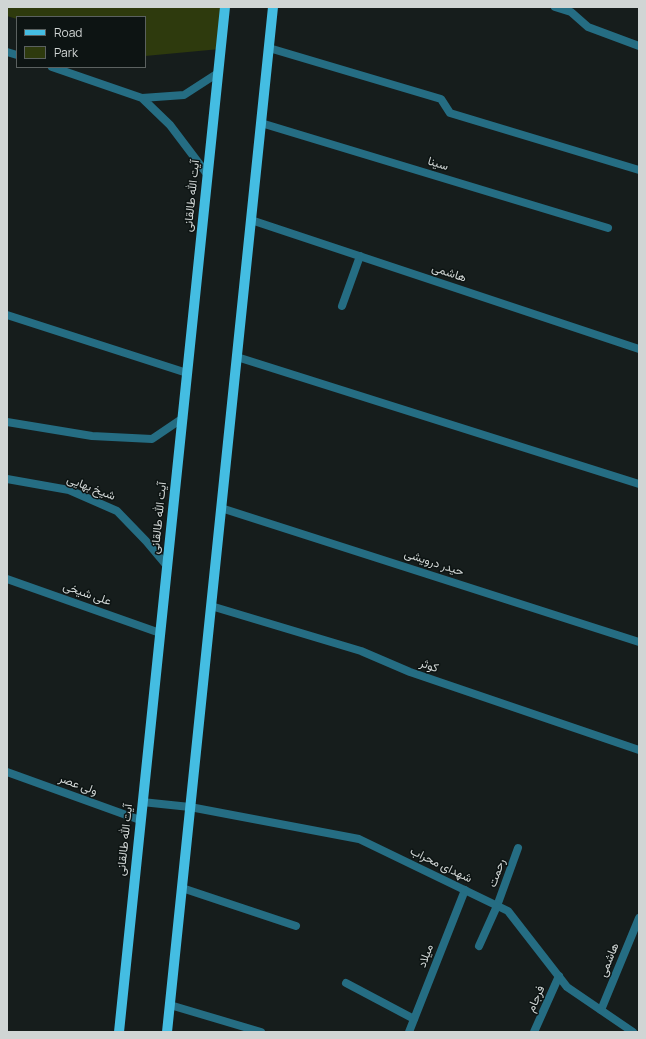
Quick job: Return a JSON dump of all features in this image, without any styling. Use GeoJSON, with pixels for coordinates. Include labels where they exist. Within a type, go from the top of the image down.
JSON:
{"type":"FeatureCollection","features":[{"type":"Feature","properties":{"kind":"main road","name":"آیت الله طالقانی"},"geometry":{"type":"LineString","coordinates":[[119,1032],[225,7]]}},
{"type":"Feature","properties":{"kind":"main road"},"geometry":{"type":"LineString","coordinates":[[167,1032],[273,7]]}},
{"type":"Feature","properties":{"kind":"street"},"geometry":{"type":"LineString","coordinates":[[555,7],[571,12],[588,27],[639,46]]}},
{"type":"Feature","properties":{"kind":"street"},"geometry":{"type":"LineString","coordinates":[[269,48],[441,99],[450,113],[639,170]]}},
{"type":"Feature","properties":{"kind":"street"},"geometry":{"type":"LineString","coordinates":[[55,68],[142,98],[184,95],[218,73]]}},
{"type":"Feature","properties":{"kind":"street"},"geometry":{"type":"LineString","coordinates":[[142,98],[170,125],[207,174]]}},
{"type":"Feature","properties":{"kind":"street","name":"سینا"},"geometry":{"type":"LineString","coordinates":[[261,123],[608,228]]}},
{"type":"Feature","properties":{"kind":"street","name":"هاشمی"},"geometry":{"type":"LineString","coordinates":[[251,220],[639,349]]}},
{"type":"Feature","properties":{"kind":"street"},"geometry":{"type":"LineString","coordinates":[[342,306],[360,256]]}},
{"type":"Feature","properties":{"kind":"street"},"geometry":{"type":"LineString","coordinates":[[7,315],[187,373]]}},
{"type":"Feature","properties":{"kind":"street"},"geometry":{"type":"LineString","coordinates":[[237,357],[639,484]]}},
{"type":"Feature","properties":{"kind":"street"},"geometry":{"type":"LineString","coordinates":[[7,422],[92,436],[152,440],[183,418]]}},
{"type":"Feature","properties":{"kind":"street","name":"شیخ بهایی"},"geometry":{"type":"LineString","coordinates":[[7,479],[69,490],[117,511],[146,540],[167,566]]}},
{"type":"Feature","properties":{"kind":"street","name":"حیدر درویشی"},"geometry":{"type":"LineString","coordinates":[[221,508],[639,642]]}},
{"type":"Feature","properties":{"kind":"street","name":"علی شیخی"},"geometry":{"type":"LineString","coordinates":[[7,579],[160,633]]}},
{"type":"Feature","properties":{"kind":"street","name":"کوثر"},"geometry":{"type":"LineString","coordinates":[[211,606],[361,651],[410,672],[639,750]]}},
{"type":"Feature","properties":{"kind":"street","name":"ولی عصر"},"geometry":{"type":"LineString","coordinates":[[7,772],[140,820]]}},
{"type":"Feature","properties":{"kind":"street","name":"شهدای محراب"},"geometry":{"type":"LineString","coordinates":[[142,802],[190,808],[359,839],[508,911],[567,987],[633,1032]]}},
{"type":"Feature","properties":{"kind":"street","name":"رحمت"},"geometry":{"type":"LineString","coordinates":[[479,946],[498,906],[518,848]]}},
{"type":"Feature","properties":{"kind":"street"},"geometry":{"type":"LineString","coordinates":[[182,888],[296,926]]}},
{"type":"Feature","properties":{"kind":"street","name":"میلاد"},"geometry":{"type":"LineString","coordinates":[[409,1032],[465,890]]}},
{"type":"Feature","properties":{"kind":"street","name":"هاشمی"},"geometry":{"type":"LineString","coordinates":[[601,1010],[636,935],[639,918]]}},
{"type":"Feature","properties":{"kind":"street","name":"فرجام"},"geometry":{"type":"LineString","coordinates":[[534,1032],[559,976]]}},
{"type":"Feature","properties":{"kind":"street"},"geometry":{"type":"LineString","coordinates":[[346,983],[414,1019]]}},
{"type":"Feature","properties":{"kind":"street"},"geometry":{"type":"LineString","coordinates":[[170,1005],[260,1032]]}},
{"type":"Feature","properties":{"kind":"green space"},"geometry":{"type":"Polygon","coordinates":[[[7,7],[221,7],[220,49],[146,56],[146,16],[16,16],[16,19],[7,16],[7,7]]]}}]}
